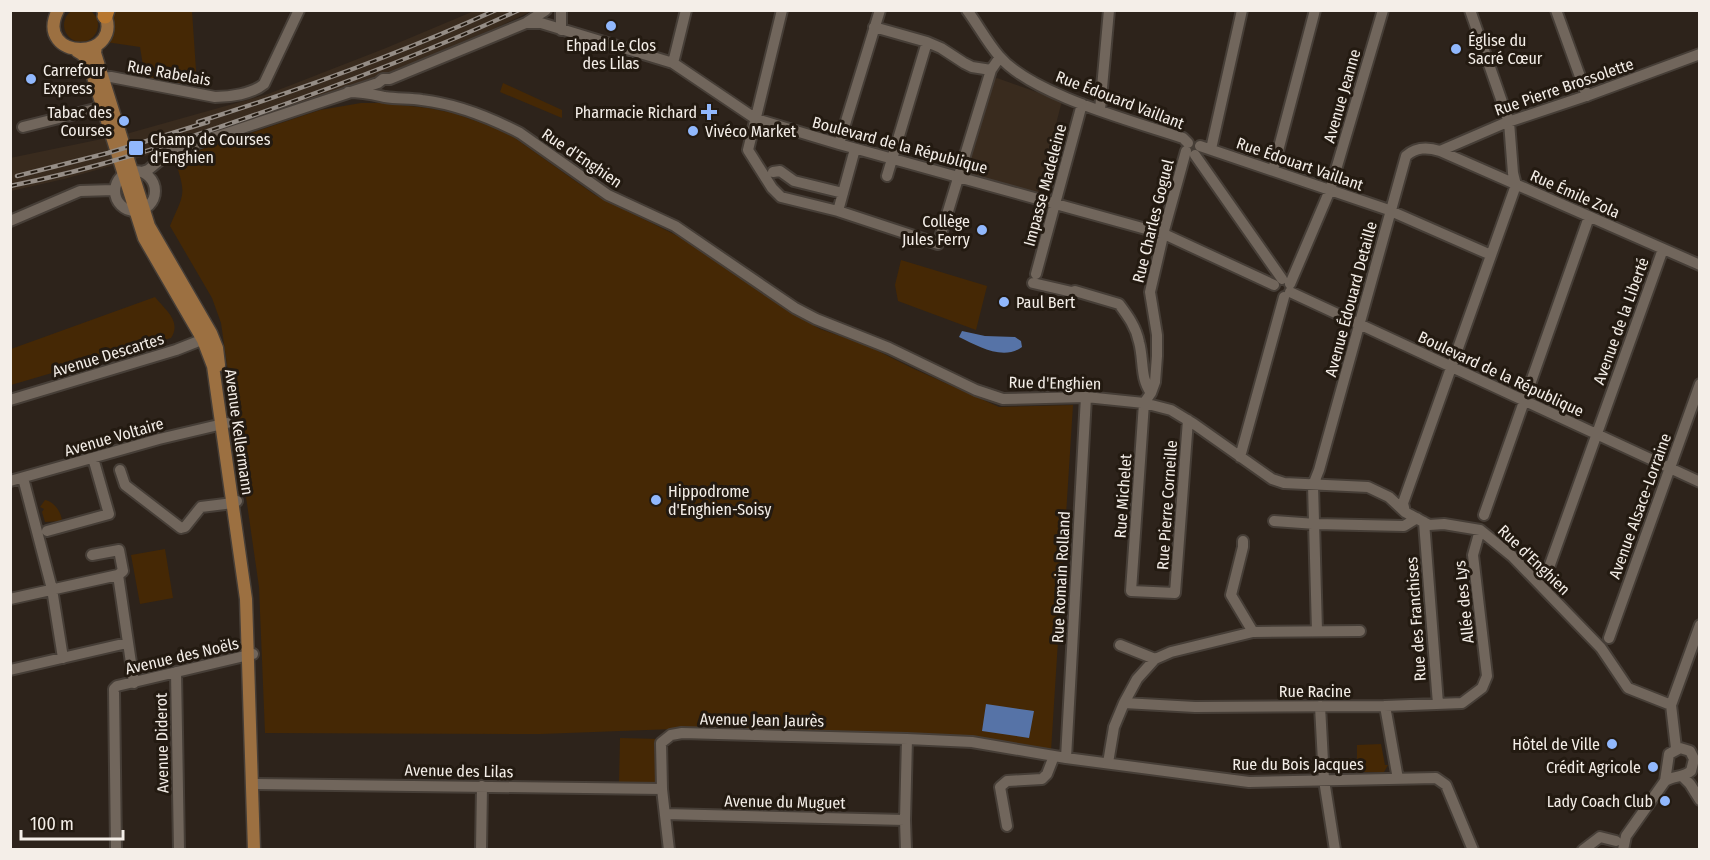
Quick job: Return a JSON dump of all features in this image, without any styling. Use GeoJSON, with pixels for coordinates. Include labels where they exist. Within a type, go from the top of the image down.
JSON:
{"type":"FeatureCollection","features":[{"type":"Feature","properties":{"kind":"main road","name":"Avenue Kellermann"},"geometry":{"type":"LineString","coordinates":[[58,10],[54,22],[57,36],[65,46],[82,54],[88,61],[103,107],[132,172]]}},
{"type":"Feature","properties":{"kind":"main road"},"geometry":{"type":"LineString","coordinates":[[76,51],[96,46],[105,34],[107,25],[105,12]]}},
{"type":"Feature","properties":{"kind":"main road","name":"Avenue Kellermann"},"geometry":{"type":"LineString","coordinates":[[96,46],[95,53],[132,172],[140,210],[218,354],[224,423],[249,589],[256,849]]}},
{"type":"Feature","properties":{"kind":"main road","name":"Avenue Kellermann"},"geometry":{"type":"LineString","coordinates":[[251,655],[256,849]]}},
{"type":"Feature","properties":{"kind":"street","name":"Rue Rabelais"},"geometry":{"type":"LineString","coordinates":[[102,78],[230,97],[264,84],[299,10]]}},
{"type":"Feature","properties":{"kind":"street"},"geometry":{"type":"LineString","coordinates":[[170,152],[153,174],[154,197],[140,210],[124,208],[119,203],[114,190],[116,182],[132,172],[148,170],[170,152],[378,83],[382,79],[390,89],[400,74],[526,23],[546,10]]}},
{"type":"Feature","properties":{"kind":"street"},"geometry":{"type":"LineString","coordinates":[[561,10],[561,30]]}},
{"type":"Feature","properties":{"kind":"street"},"geometry":{"type":"LineString","coordinates":[[673,63],[686,10]]}},
{"type":"Feature","properties":{"kind":"street"},"geometry":{"type":"LineString","coordinates":[[782,10],[748,150],[772,188],[781,197],[838,211],[938,244],[991,70],[1000,57]]}},
{"type":"Feature","properties":{"kind":"street"},"geometry":{"type":"LineString","coordinates":[[838,144],[880,10]]}},
{"type":"Feature","properties":{"kind":"street","name":"Rue Édouard Vaillant"},"geometry":{"type":"LineString","coordinates":[[967,10],[1000,57],[1018,72],[1043,87],[1082,104],[1183,138],[1196,149]]}},
{"type":"Feature","properties":{"kind":"street"},"geometry":{"type":"LineString","coordinates":[[1100,110],[1109,10]]}},
{"type":"Feature","properties":{"kind":"street","name":"Rue Charles Goguel"},"geometry":{"type":"LineString","coordinates":[[1144,403],[1155,382],[1157,335],[1150,292],[1164,234],[1196,149],[1242,10]]}},
{"type":"Feature","properties":{"kind":"street"},"geometry":{"type":"LineString","coordinates":[[1273,170],[1315,10]]}},
{"type":"Feature","properties":{"kind":"street","name":"Avenue Jeanne"},"geometry":{"type":"LineString","coordinates":[[1240,457],[1284,287],[1330,190],[1383,10]]}},
{"type":"Feature","properties":{"kind":"street"},"geometry":{"type":"LineString","coordinates":[[1405,512],[1403,503],[1516,185],[1509,122],[1470,10]]}},
{"type":"Feature","properties":{"kind":"street"},"geometry":{"type":"LineString","coordinates":[[1556,10],[1587,96]]}},
{"type":"Feature","properties":{"kind":"street","name":"Boulevard de la République"},"geometry":{"type":"LineString","coordinates":[[526,23],[541,23],[673,63],[756,118],[855,149],[1164,234],[1284,287],[1360,326],[1700,482]]}},
{"type":"Feature","properties":{"kind":"street"},"geometry":{"type":"LineString","coordinates":[[874,27],[927,42],[972,67],[991,70]]}},
{"type":"Feature","properties":{"kind":"street"},"geometry":{"type":"LineString","coordinates":[[887,176],[927,42]]}},
{"type":"Feature","properties":{"kind":"street","name":"Rue Pierre Brossolette"},"geometry":{"type":"LineString","coordinates":[[1440,151],[1509,122],[1700,54]]}},
{"type":"Feature","properties":{"kind":"street","name":"Rue d'Enghien"},"geometry":{"type":"LineString","coordinates":[[348,92],[390,89],[406,98],[452,106],[506,126],[520,133],[608,195],[668,222],[696,239],[795,308],[816,319],[889,348],[976,390],[1003,399],[1086,397],[1144,403],[1171,410],[1272,479],[1284,483],[1368,486],[1389,497],[1420,523],[1480,530],[1512,556],[1600,648],[1628,688],[1635,693],[1671,705]]}},
{"type":"Feature","properties":{"kind":"street","name":"Impasse Madeleine"},"geometry":{"type":"LineString","coordinates":[[1082,104],[1035,279],[1072,292],[1119,304],[1134,327],[1142,358],[1143,379],[1151,393]]}},
{"type":"Feature","properties":{"kind":"street"},"geometry":{"type":"LineString","coordinates":[[23,127],[103,107]]}},
{"type":"Feature","properties":{"kind":"street"},"geometry":{"type":"LineString","coordinates":[[838,211],[855,149]]}},
{"type":"Feature","properties":{"kind":"street"},"geometry":{"type":"LineString","coordinates":[[1196,149],[1284,287]]}},
{"type":"Feature","properties":{"kind":"street","name":"Rue Édouart Vaillant"},"geometry":{"type":"LineString","coordinates":[[1196,149],[1273,170],[1390,210],[1491,255]]}},
{"type":"Feature","properties":{"kind":"street","name":"Avenue Édouard Detaille"},"geometry":{"type":"LineString","coordinates":[[1317,631],[1313,485],[1360,326],[1406,156],[1415,149],[1440,151]]}},
{"type":"Feature","properties":{"kind":"street","name":"Rue Émile Zola"},"geometry":{"type":"LineString","coordinates":[[1440,151],[1700,265]]}},
{"type":"Feature","properties":{"kind":"street"},"geometry":{"type":"LineString","coordinates":[[773,172],[780,171],[794,181],[843,193]]}},
{"type":"Feature","properties":{"kind":"street"},"geometry":{"type":"LineString","coordinates":[[132,172],[152,181]]}},
{"type":"Feature","properties":{"kind":"street"},"geometry":{"type":"LineString","coordinates":[[10,221],[80,191],[114,190]]}},
{"type":"Feature","properties":{"kind":"street"},"geometry":{"type":"LineString","coordinates":[[1484,514],[1589,217]]}},
{"type":"Feature","properties":{"kind":"street","name":"Avenue de la Liberté"},"geometry":{"type":"LineString","coordinates":[[1546,573],[1662,249]]}},
{"type":"Feature","properties":{"kind":"street","name":"Avenue Descartes"},"geometry":{"type":"LineString","coordinates":[[10,400],[208,338]]}},
{"type":"Feature","properties":{"kind":"street","name":"Avenue Alsace-Lorraine"},"geometry":{"type":"LineString","coordinates":[[1609,638],[1700,384]]}},
{"type":"Feature","properties":{"kind":"street","name":"Rue Romain Rolland"},"geometry":{"type":"LineString","coordinates":[[1066,758],[1086,397]]}},
{"type":"Feature","properties":{"kind":"street","name":"Rue Michelet"},"geometry":{"type":"LineString","coordinates":[[1144,403],[1131,591],[1175,592]]}},
{"type":"Feature","properties":{"kind":"street","name":"Rue Pierre Corneille"},"geometry":{"type":"LineString","coordinates":[[1175,592],[1188,420]]}},
{"type":"Feature","properties":{"kind":"street","name":"Avenue Voltaire"},"geometry":{"type":"LineString","coordinates":[[10,481],[224,423]]}},
{"type":"Feature","properties":{"kind":"street"},"geometry":{"type":"LineString","coordinates":[[47,531],[109,514],[93,458]]}},
{"type":"Feature","properties":{"kind":"street"},"geometry":{"type":"LineString","coordinates":[[120,470],[125,485],[181,528],[185,527],[201,507],[235,502]]}},
{"type":"Feature","properties":{"kind":"street"},"geometry":{"type":"LineString","coordinates":[[23,478],[52,589],[63,658]]}},
{"type":"Feature","properties":{"kind":"street"},"geometry":{"type":"LineString","coordinates":[[1389,497],[1400,500],[1406,496]]}},
{"type":"Feature","properties":{"kind":"street"},"geometry":{"type":"LineString","coordinates":[[1274,521],[1404,526],[1420,523]]}},
{"type":"Feature","properties":{"kind":"street","name":"Rue des Franchises"},"geometry":{"type":"LineString","coordinates":[[1420,523],[1438,704]]}},
{"type":"Feature","properties":{"kind":"street","name":"Allée des Lys"},"geometry":{"type":"LineString","coordinates":[[1480,530],[1473,555],[1487,670]]}},
{"type":"Feature","properties":{"kind":"street"},"geometry":{"type":"LineString","coordinates":[[1243,541],[1244,547],[1231,595],[1253,632]]}},
{"type":"Feature","properties":{"kind":"street"},"geometry":{"type":"LineString","coordinates":[[10,599],[123,572],[119,550],[92,555]]}},
{"type":"Feature","properties":{"kind":"street"},"geometry":{"type":"LineString","coordinates":[[118,575],[134,683]]}},
{"type":"Feature","properties":{"kind":"street"},"geometry":{"type":"LineString","coordinates":[[1677,748],[1671,705],[1700,625]]}},
{"type":"Feature","properties":{"kind":"street"},"geometry":{"type":"LineString","coordinates":[[1108,764],[1114,727],[1124,703],[1137,679],[1155,659],[1171,652],[1253,632],[1360,631]]}},
{"type":"Feature","properties":{"kind":"street"},"geometry":{"type":"LineString","coordinates":[[10,670],[127,643]]}},
{"type":"Feature","properties":{"kind":"street"},"geometry":{"type":"LineString","coordinates":[[1120,645],[1155,659]]}},
{"type":"Feature","properties":{"kind":"street","name":"Avenue des Noëls"},"geometry":{"type":"LineString","coordinates":[[116,849],[114,690],[117,686],[251,655]]}},
{"type":"Feature","properties":{"kind":"street","name":"Rue Racine"},"geometry":{"type":"LineString","coordinates":[[1124,703],[1195,707],[1385,706],[1462,703],[1482,688],[1487,670]]}},
{"type":"Feature","properties":{"kind":"street","name":"Avenue Diderot"},"geometry":{"type":"LineString","coordinates":[[176,672],[179,849]]}},
{"type":"Feature","properties":{"kind":"street"},"geometry":{"type":"LineString","coordinates":[[1320,706],[1324,780],[1335,849]]}},
{"type":"Feature","properties":{"kind":"street"},"geometry":{"type":"LineString","coordinates":[[1385,706],[1398,779]]}},
{"type":"Feature","properties":{"kind":"street","name":"Avenue Jean Jaurès"},"geometry":{"type":"LineString","coordinates":[[669,849],[662,789],[661,743],[671,735],[682,733],[972,742]]}},
{"type":"Feature","properties":{"kind":"street"},"geometry":{"type":"LineString","coordinates":[[906,849],[908,739]]}},
{"type":"Feature","properties":{"kind":"street","name":"Rue du Bois Jacques"},"geometry":{"type":"LineString","coordinates":[[972,742],[1066,758],[1249,782],[1436,778],[1442,780],[1446,785],[1473,849]]}},
{"type":"Feature","properties":{"kind":"street"},"geometry":{"type":"LineString","coordinates":[[1665,781],[1669,754],[1677,748],[1687,749],[1700,800]]}},
{"type":"Feature","properties":{"kind":"street"},"geometry":{"type":"LineString","coordinates":[[1007,826],[1000,787],[1006,781],[1042,779],[1047,774],[1054,756]]}},
{"type":"Feature","properties":{"kind":"street"},"geometry":{"type":"LineString","coordinates":[[1667,766],[1671,773],[1691,770]]}},
{"type":"Feature","properties":{"kind":"street"},"geometry":{"type":"LineString","coordinates":[[1583,849],[1592,841],[1603,837],[1619,844],[1665,781],[1691,770]]}},
{"type":"Feature","properties":{"kind":"street","name":"Avenue des Lilas"},"geometry":{"type":"LineString","coordinates":[[256,784],[662,789]]}},
{"type":"Feature","properties":{"kind":"street"},"geometry":{"type":"LineString","coordinates":[[481,849],[482,786]]}},
{"type":"Feature","properties":{"kind":"street","name":"Avenue du Muguet"},"geometry":{"type":"LineString","coordinates":[[665,814],[905,820]]}},
{"type":"Feature","properties":{"kind":"shaded area"},"geometry":{"type":"Polygon","coordinates":[[[81,8],[93,13],[98,25],[93,37],[81,42],[69,37],[64,25],[69,13],[81,8]]]}},
{"type":"Feature","properties":{"kind":"shaded area"},"geometry":{"type":"Polygon","coordinates":[[[114,11],[192,11],[197,85],[145,78],[140,47],[106,42],[111,34],[114,11]]]}},
{"type":"Feature","properties":{"kind":"shaded area"},"geometry":{"type":"Polygon","coordinates":[[[474,11],[532,11],[396,70],[136,159],[11,191],[10,158],[126,134],[268,94],[474,11]]]}},
{"type":"Feature","properties":{"kind":"shaded area"},"geometry":{"type":"Polygon","coordinates":[[[997,78],[1062,101],[1038,193],[968,175],[966,170],[992,81],[997,78]]]}},
{"type":"Feature","properties":{"kind":"shaded area"},"geometry":{"type":"Polygon","coordinates":[[[503,83],[562,110],[562,118],[500,92],[503,83]]]}},
{"type":"Feature","properties":{"kind":"shaded area","name":"Hippodrome d'Enghien-Soisy"},"geometry":{"type":"Polygon","coordinates":[[[361,103],[428,108],[453,113],[493,127],[515,138],[595,195],[690,242],[797,316],[820,329],[866,345],[999,407],[1073,405],[1051,751],[990,739],[957,736],[673,729],[541,734],[265,733],[259,587],[221,323],[212,298],[170,226],[182,193],[175,160],[320,110],[361,103]]]}},
{"type":"Feature","properties":{"kind":"shaded area"},"geometry":{"type":"Polygon","coordinates":[[[901,260],[987,286],[976,330],[898,301],[895,285],[901,260]]]}},
{"type":"Feature","properties":{"kind":"shaded area"},"geometry":{"type":"Polygon","coordinates":[[[155,297],[171,316],[175,326],[171,338],[11,385],[11,349],[155,297]]]}},
{"type":"Feature","properties":{"kind":"shaded area"},"geometry":{"type":"Polygon","coordinates":[[[45,500],[56,508],[62,521],[45,522],[42,512],[44,509],[40,507],[45,500]]]}},
{"type":"Feature","properties":{"kind":"shaded area"},"geometry":{"type":"Polygon","coordinates":[[[165,549],[173,598],[140,604],[131,555],[165,549]]]}},
{"type":"Feature","properties":{"kind":"shaded area"},"geometry":{"type":"Polygon","coordinates":[[[620,738],[660,739],[656,748],[658,781],[655,784],[619,784],[620,738]]]}},
{"type":"Feature","properties":{"kind":"shaded area"},"geometry":{"type":"Polygon","coordinates":[[[1381,744],[1385,765],[1388,765],[1384,772],[1336,772],[1335,758],[1357,759],[1357,745],[1381,744]]]}},
{"type":"Feature","properties":{"kind":"water"},"geometry":{"type":"Polygon","coordinates":[[[962,331],[985,336],[1015,337],[1021,341],[1022,347],[1007,353],[990,351],[959,337],[962,331]]]}},
{"type":"Feature","properties":{"kind":"water"},"geometry":{"type":"Polygon","coordinates":[[[986,704],[1034,711],[1029,738],[982,731],[986,704]]]}},
{"type":"Feature","properties":{"kind":"railway"},"geometry":{"type":"LineString","coordinates":[[198,122],[349,70],[423,42],[496,10]]}},
{"type":"Feature","properties":{"kind":"railway"},"geometry":{"type":"LineString","coordinates":[[10,186],[105,163],[229,124],[391,64],[519,10]]}},
{"type":"Feature","properties":{"kind":"railway"},"geometry":{"type":"LineString","coordinates":[[17,176],[108,153],[208,122]]}},
{"type":"Feature","properties":{"kind":"place","name":"Ehpad Le Clos des Lilas"},"geometry":{"type":"Point","coordinates":[611,26]}},
{"type":"Feature","properties":{"kind":"place","name":"Église du Sacré Cœur"},"geometry":{"type":"Point","coordinates":[1456,49]}},
{"type":"Feature","properties":{"kind":"place","name":"Carrefour Express"},"geometry":{"type":"Point","coordinates":[31,79]}},
{"type":"Feature","properties":{"kind":"place","name":"Pharmacie Richard"},"geometry":{"type":"Point","coordinates":[709,112]}},
{"type":"Feature","properties":{"kind":"place","name":"Tabac des Courses"},"geometry":{"type":"Point","coordinates":[124,121]}},
{"type":"Feature","properties":{"kind":"place","name":"Vivéco Market"},"geometry":{"type":"Point","coordinates":[693,131]}},
{"type":"Feature","properties":{"kind":"place","name":"Champ de Courses d'Enghien"},"geometry":{"type":"Point","coordinates":[136,148]}},
{"type":"Feature","properties":{"kind":"place","name":"Collège Jules Ferry"},"geometry":{"type":"Point","coordinates":[982,230]}},
{"type":"Feature","properties":{"kind":"place","name":"Paul Bert"},"geometry":{"type":"Point","coordinates":[1004,302]}},
{"type":"Feature","properties":{"kind":"place","name":"Hippodrome d'Enghien-Soisy"},"geometry":{"type":"Point","coordinates":[656,500]}},
{"type":"Feature","properties":{"kind":"place","name":"Hôtel de Ville"},"geometry":{"type":"Point","coordinates":[1612,744]}},
{"type":"Feature","properties":{"kind":"place","name":"Crédit Agricole"},"geometry":{"type":"Point","coordinates":[1653,767]}},
{"type":"Feature","properties":{"kind":"place","name":"Lady Coach Club"},"geometry":{"type":"Point","coordinates":[1665,801]}}]}
